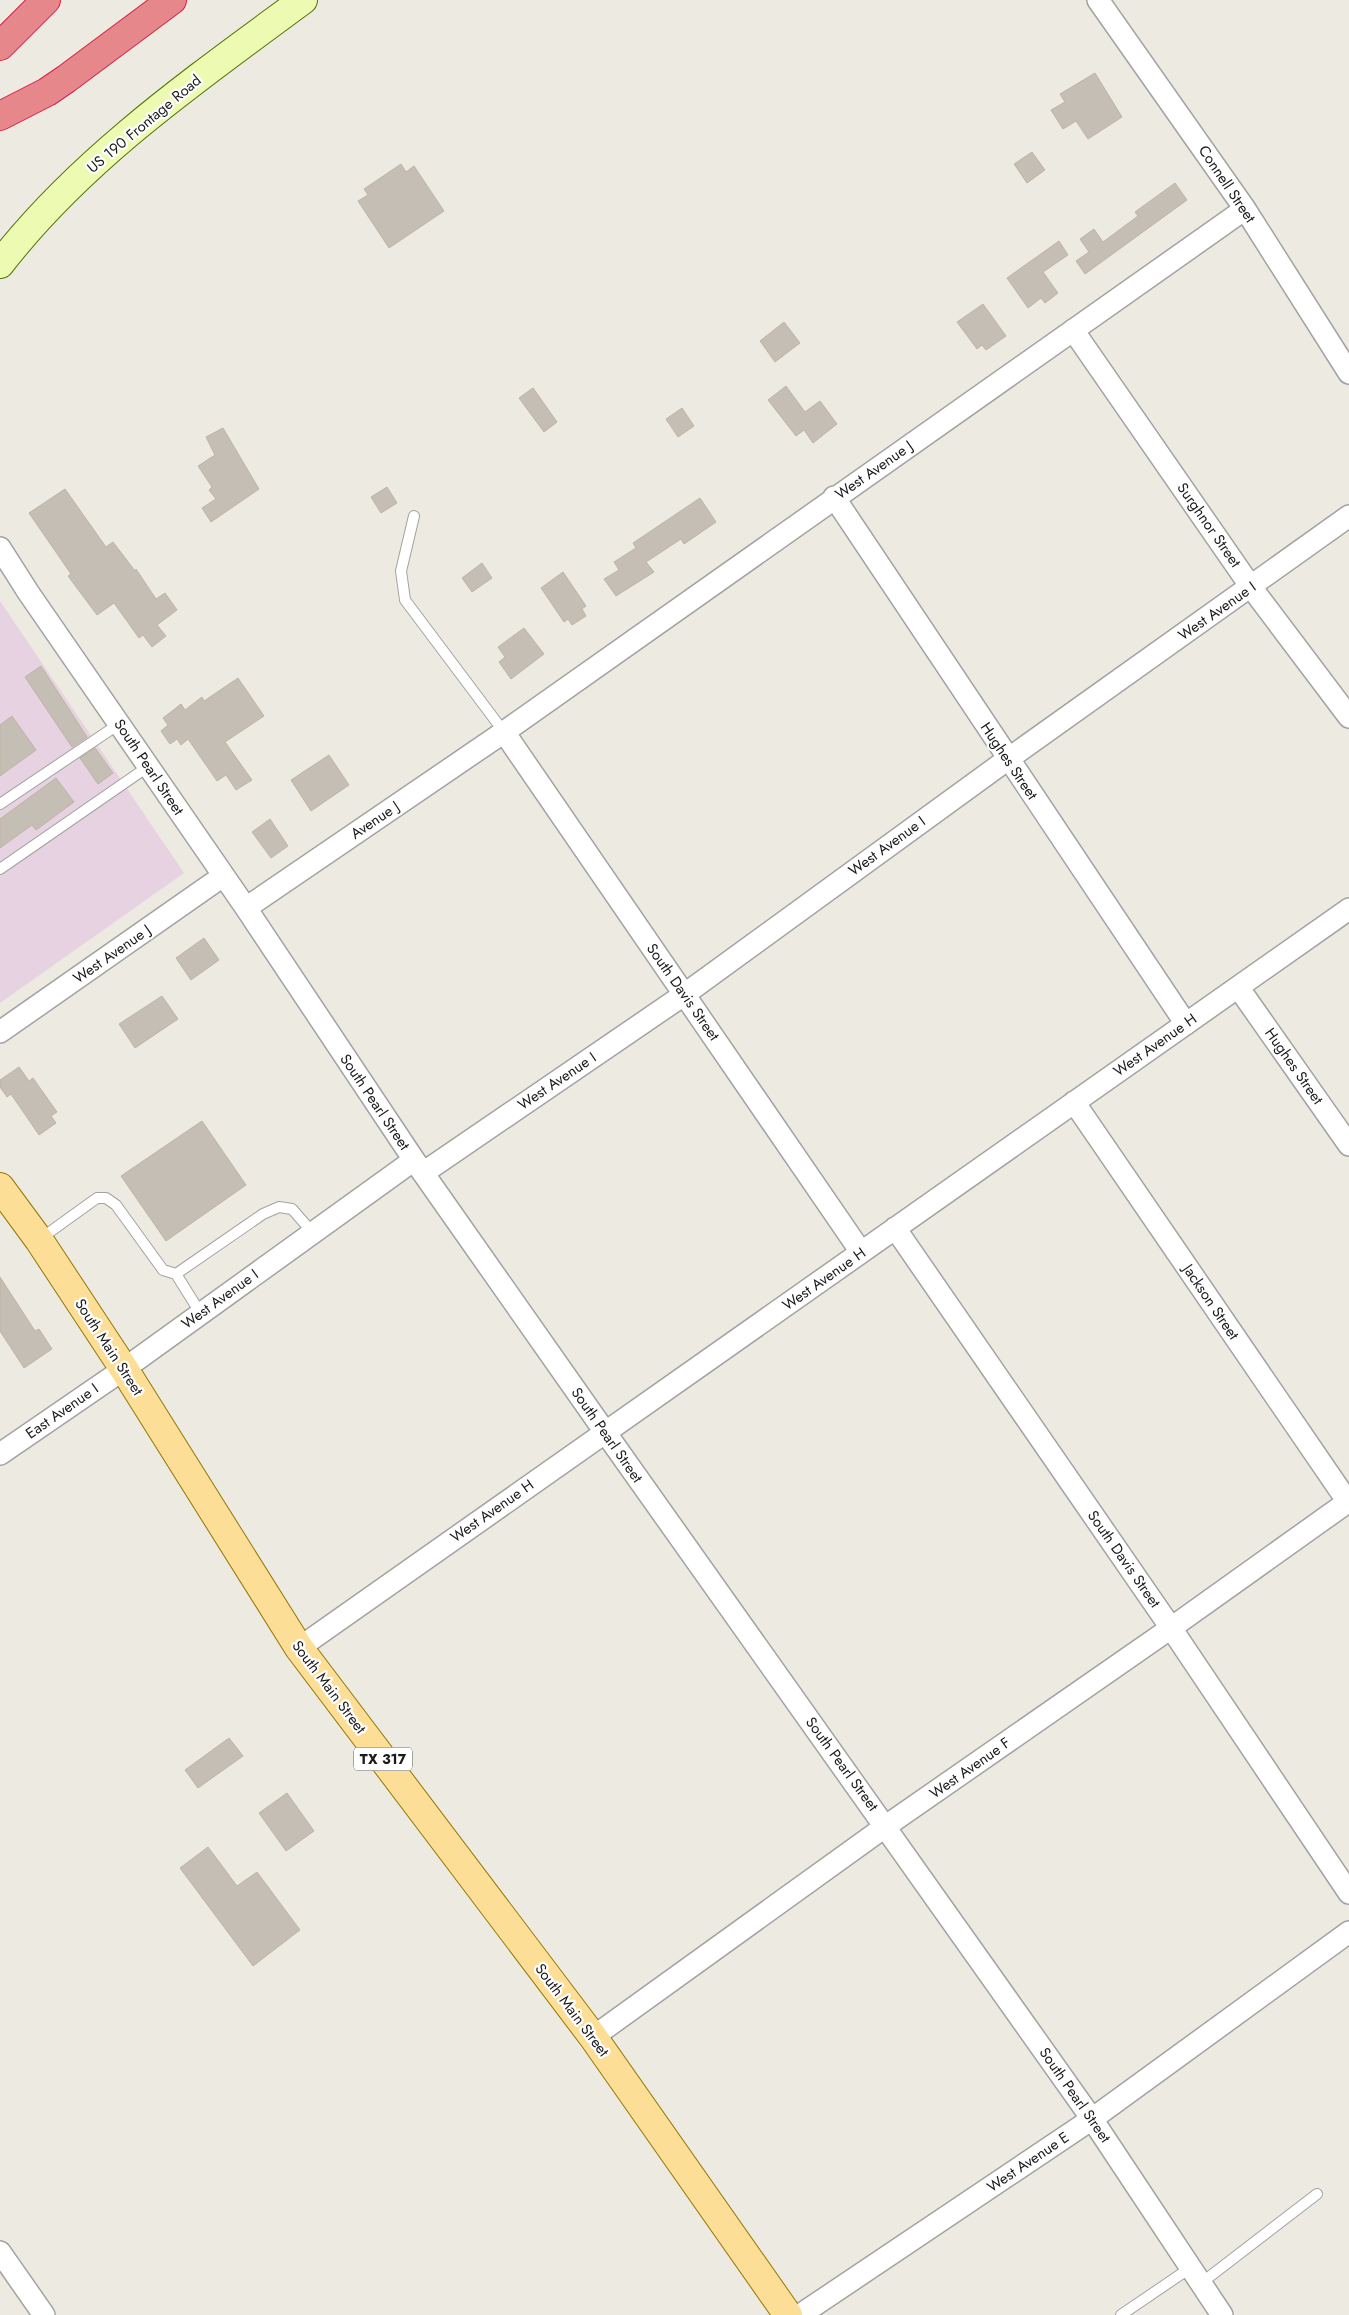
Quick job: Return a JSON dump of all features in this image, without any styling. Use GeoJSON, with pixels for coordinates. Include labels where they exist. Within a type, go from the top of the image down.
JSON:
{"type":"FeatureCollection","features":[{"type":"Feature","properties":{"kind":"highway"},"geometry":{"type":"LineString","coordinates":[[0,46],[46,0]]}},
{"type":"Feature","properties":{"kind":"highway"},"geometry":{"type":"LineString","coordinates":[[0,116],[47,92],[172,0]]}},
{"type":"Feature","properties":{"kind":"main road","name":"US 190 Frontage Road"},"geometry":{"type":"LineString","coordinates":[[0,264],[49,207],[139,125],[303,0]]}},
{"type":"Feature","properties":{"kind":"main road","name":"South Main Street"},"geometry":{"type":"LineString","coordinates":[[0,1187],[124,1368],[299,1648],[593,2037],[788,2315]]}},
{"type":"Feature","properties":{"kind":"street","name":"Connell Street"},"geometry":{"type":"LineString","coordinates":[[1098,0],[1245,209],[1349,373]]}},
{"type":"Feature","properties":{"kind":"street","name":"West Avenue J"},"geometry":{"type":"LineString","coordinates":[[504,732],[834,497],[1245,209]]}},
{"type":"Feature","properties":{"kind":"street","name":"Surghnor Street"},"geometry":{"type":"LineString","coordinates":[[1073,330],[1251,587],[1349,717]]}},
{"type":"Feature","properties":{"kind":"street","name":"Hughes Street"},"geometry":{"type":"LineString","coordinates":[[834,497],[1186,1024]]}},
{"type":"Feature","properties":{"kind":"street","name":"West Avenue I"},"geometry":{"type":"LineString","coordinates":[[124,1368],[313,1233],[685,994],[1008,759],[1349,516]]}},
{"type":"Feature","properties":{"kind":"street","name":"South Pearl Street"},"geometry":{"type":"LineString","coordinates":[[0,548],[28,592],[246,908],[418,1166],[1092,2119],[1222,2315]]}},
{"type":"Feature","properties":{"kind":"street","name":"Avenue J"},"geometry":{"type":"LineString","coordinates":[[246,908],[504,732]]}},
{"type":"Feature","properties":{"kind":"street","name":"South Davis Street"},"geometry":{"type":"LineString","coordinates":[[504,732],[861,1252]]}},
{"type":"Feature","properties":{"kind":"street","name":"West Avenue J"},"geometry":{"type":"LineString","coordinates":[[0,1032],[223,876]]}},
{"type":"Feature","properties":{"kind":"street","name":"West Avenue H"},"geometry":{"type":"LineString","coordinates":[[299,1648],[1349,909]]}},
{"type":"Feature","properties":{"kind":"street","name":"Hughes Street"},"geometry":{"type":"LineString","coordinates":[[1238,987],[1349,1145]]}},
{"type":"Feature","properties":{"kind":"street","name":"Jackson Street"},"geometry":{"type":"LineString","coordinates":[[1074,1102],[1348,1501]]}},
{"type":"Feature","properties":{"kind":"street","name":"South Davis Street"},"geometry":{"type":"LineString","coordinates":[[895,1228],[1171,1628],[1349,1892]]}},
{"type":"Feature","properties":{"kind":"street","name":"East Avenue I"},"geometry":{"type":"LineString","coordinates":[[0,1454],[124,1368]]}},
{"type":"Feature","properties":{"kind":"street","name":"West Avenue F"},"geometry":{"type":"LineString","coordinates":[[593,2037],[886,1826],[1171,1628],[1348,1501]]}},
{"type":"Feature","properties":{"kind":"street","name":"West Avenue E"},"geometry":{"type":"LineString","coordinates":[[800,2315],[1092,2119],[1349,1932]]}},
{"type":"Feature","properties":{"kind":"street"},"geometry":{"type":"LineString","coordinates":[[0,2252],[44,2315]]}},
{"type":"Feature","properties":{"kind":"lane"},"geometry":{"type":"LineString","coordinates":[[414,516],[401,572],[404,600],[504,732]]}},
{"type":"Feature","properties":{"kind":"lane"},"geometry":{"type":"LineString","coordinates":[[0,804],[119,724]]}},
{"type":"Feature","properties":{"kind":"lane"},"geometry":{"type":"LineString","coordinates":[[0,868],[149,766]]}},
{"type":"Feature","properties":{"kind":"lane"},"geometry":{"type":"LineString","coordinates":[[38,1240],[97,1198],[106,1198],[116,1205],[163,1270],[176,1274],[201,1314]]}},
{"type":"Feature","properties":{"kind":"lane"},"geometry":{"type":"LineString","coordinates":[[176,1274],[263,1214],[279,1207],[292,1210],[313,1233]]}},
{"type":"Feature","properties":{"kind":"lane"},"geometry":{"type":"LineString","coordinates":[[1121,2315],[1195,2276],[1317,2194]]}},
{"type":"Feature","properties":{"kind":"shaded area"},"geometry":{"type":"Polygon","coordinates":[[[0,601],[184,873],[0,1003],[0,601]]]}},
{"type":"Feature","properties":{"kind":"building"},"geometry":{"type":"Polygon","coordinates":[[[1095,73],[1122,117],[1088,139],[1076,121],[1063,129],[1051,110],[1065,102],[1060,94],[1095,73]]]}},
{"type":"Feature","properties":{"kind":"building"},"geometry":{"type":"Polygon","coordinates":[[[1032,152],[1045,170],[1027,183],[1014,164],[1032,152]]]}},
{"type":"Feature","properties":{"kind":"building"},"geometry":{"type":"Polygon","coordinates":[[[401,164],[406,172],[414,166],[444,211],[389,248],[358,201],[368,195],[364,189],[401,164]]]}},
{"type":"Feature","properties":{"kind":"building"},"geometry":{"type":"Polygon","coordinates":[[[1175,183],[1187,200],[1085,274],[1076,261],[1089,252],[1080,239],[1094,229],[1103,242],[1138,216],[1135,212],[1175,183]]]}},
{"type":"Feature","properties":{"kind":"building"},"geometry":{"type":"Polygon","coordinates":[[[1059,241],[1068,255],[1043,272],[1058,293],[1045,303],[1041,298],[1028,308],[1007,278],[1059,241]]]}},
{"type":"Feature","properties":{"kind":"building"},"geometry":{"type":"Polygon","coordinates":[[[983,304],[1006,336],[986,350],[982,345],[977,349],[957,322],[983,304]]]}},
{"type":"Feature","properties":{"kind":"building"},"geometry":{"type":"Polygon","coordinates":[[[784,322],[800,343],[775,362],[760,341],[784,322]]]}},
{"type":"Feature","properties":{"kind":"building"},"geometry":{"type":"Polygon","coordinates":[[[786,386],[805,412],[820,401],[837,424],[813,443],[804,430],[796,436],[768,400],[786,386]]]}},
{"type":"Feature","properties":{"kind":"building"},"geometry":{"type":"Polygon","coordinates":[[[533,388],[557,422],[544,432],[519,398],[533,388]]]}},
{"type":"Feature","properties":{"kind":"building"},"geometry":{"type":"Polygon","coordinates":[[[682,408],[694,426],[678,437],[666,419],[682,408]]]}},
{"type":"Feature","properties":{"kind":"building"},"geometry":{"type":"Polygon","coordinates":[[[223,428],[259,489],[211,522],[202,508],[216,499],[209,490],[212,487],[198,466],[215,455],[206,437],[223,428]]]}},
{"type":"Feature","properties":{"kind":"building"},"geometry":{"type":"Polygon","coordinates":[[[387,487],[397,503],[381,513],[371,497],[387,487]]]}},
{"type":"Feature","properties":{"kind":"building"},"geometry":{"type":"Polygon","coordinates":[[[65,489],[106,547],[113,542],[135,571],[136,569],[156,599],[165,593],[177,610],[157,625],[166,636],[152,647],[143,635],[139,638],[114,603],[97,615],[68,576],[71,574],[29,513],[65,489]]]}},
{"type":"Feature","properties":{"kind":"building"},"geometry":{"type":"Polygon","coordinates":[[[700,498],[716,522],[684,544],[681,539],[646,562],[654,572],[616,596],[604,579],[619,570],[614,562],[636,548],[633,543],[700,498]]]}},
{"type":"Feature","properties":{"kind":"building"},"geometry":{"type":"Polygon","coordinates":[[[482,563],[492,578],[472,592],[462,578],[482,563]]]}},
{"type":"Feature","properties":{"kind":"building"},"geometry":{"type":"Polygon","coordinates":[[[563,572],[586,606],[582,609],[586,616],[572,625],[568,619],[564,622],[541,588],[563,572]]]}},
{"type":"Feature","properties":{"kind":"building"},"geometry":{"type":"Polygon","coordinates":[[[524,628],[544,654],[511,679],[499,662],[505,657],[498,647],[524,628]]]}},
{"type":"Feature","properties":{"kind":"building"},"geometry":{"type":"Polygon","coordinates":[[[41,666],[87,737],[72,747],[25,677],[41,666]]]}},
{"type":"Feature","properties":{"kind":"building"},"geometry":{"type":"Polygon","coordinates":[[[238,678],[264,716],[225,742],[252,780],[236,790],[226,775],[217,781],[188,739],[181,745],[177,739],[170,744],[161,731],[168,725],[163,718],[181,704],[185,710],[202,697],[204,701],[238,678]]]}},
{"type":"Feature","properties":{"kind":"building"},"geometry":{"type":"Polygon","coordinates":[[[12,716],[36,750],[0,776],[0,725],[12,716]]]}},
{"type":"Feature","properties":{"kind":"building"},"geometry":{"type":"Polygon","coordinates":[[[95,748],[113,773],[98,784],[80,758],[95,748]]]}},
{"type":"Feature","properties":{"kind":"building"},"geometry":{"type":"Polygon","coordinates":[[[329,755],[349,785],[311,811],[291,780],[329,755]]]}},
{"type":"Feature","properties":{"kind":"building"},"geometry":{"type":"Polygon","coordinates":[[[56,778],[74,802],[36,830],[32,825],[0,848],[0,819],[56,778]]]}},
{"type":"Feature","properties":{"kind":"building"},"geometry":{"type":"Polygon","coordinates":[[[270,819],[288,846],[271,858],[252,832],[270,819]]]}},
{"type":"Feature","properties":{"kind":"building"},"geometry":{"type":"Polygon","coordinates":[[[204,938],[219,960],[191,980],[176,958],[204,938]]]}},
{"type":"Feature","properties":{"kind":"building"},"geometry":{"type":"Polygon","coordinates":[[[162,996],[178,1019],[135,1048],[119,1024],[162,996]]]}},
{"type":"Feature","properties":{"kind":"building"},"geometry":{"type":"Polygon","coordinates":[[[19,1067],[29,1081],[33,1078],[57,1112],[51,1116],[56,1123],[39,1135],[11,1094],[7,1097],[0,1087],[0,1080],[19,1067]]]}},
{"type":"Feature","properties":{"kind":"building"},"geometry":{"type":"Polygon","coordinates":[[[202,1121],[246,1185],[166,1241],[121,1176],[202,1121]]]}},
{"type":"Feature","properties":{"kind":"building"},"geometry":{"type":"Polygon","coordinates":[[[0,1277],[35,1331],[39,1329],[52,1349],[24,1368],[0,1331],[0,1277]]]}},
{"type":"Feature","properties":{"kind":"building"},"geometry":{"type":"Polygon","coordinates":[[[229,1738],[243,1756],[198,1788],[185,1770],[229,1738]]]}},
{"type":"Feature","properties":{"kind":"building"},"geometry":{"type":"Polygon","coordinates":[[[287,1793],[314,1831],[286,1851],[259,1813],[287,1793]]]}},
{"type":"Feature","properties":{"kind":"building"},"geometry":{"type":"Polygon","coordinates":[[[208,1847],[237,1886],[257,1872],[300,1930],[253,1966],[180,1868],[208,1847]]]}}]}
